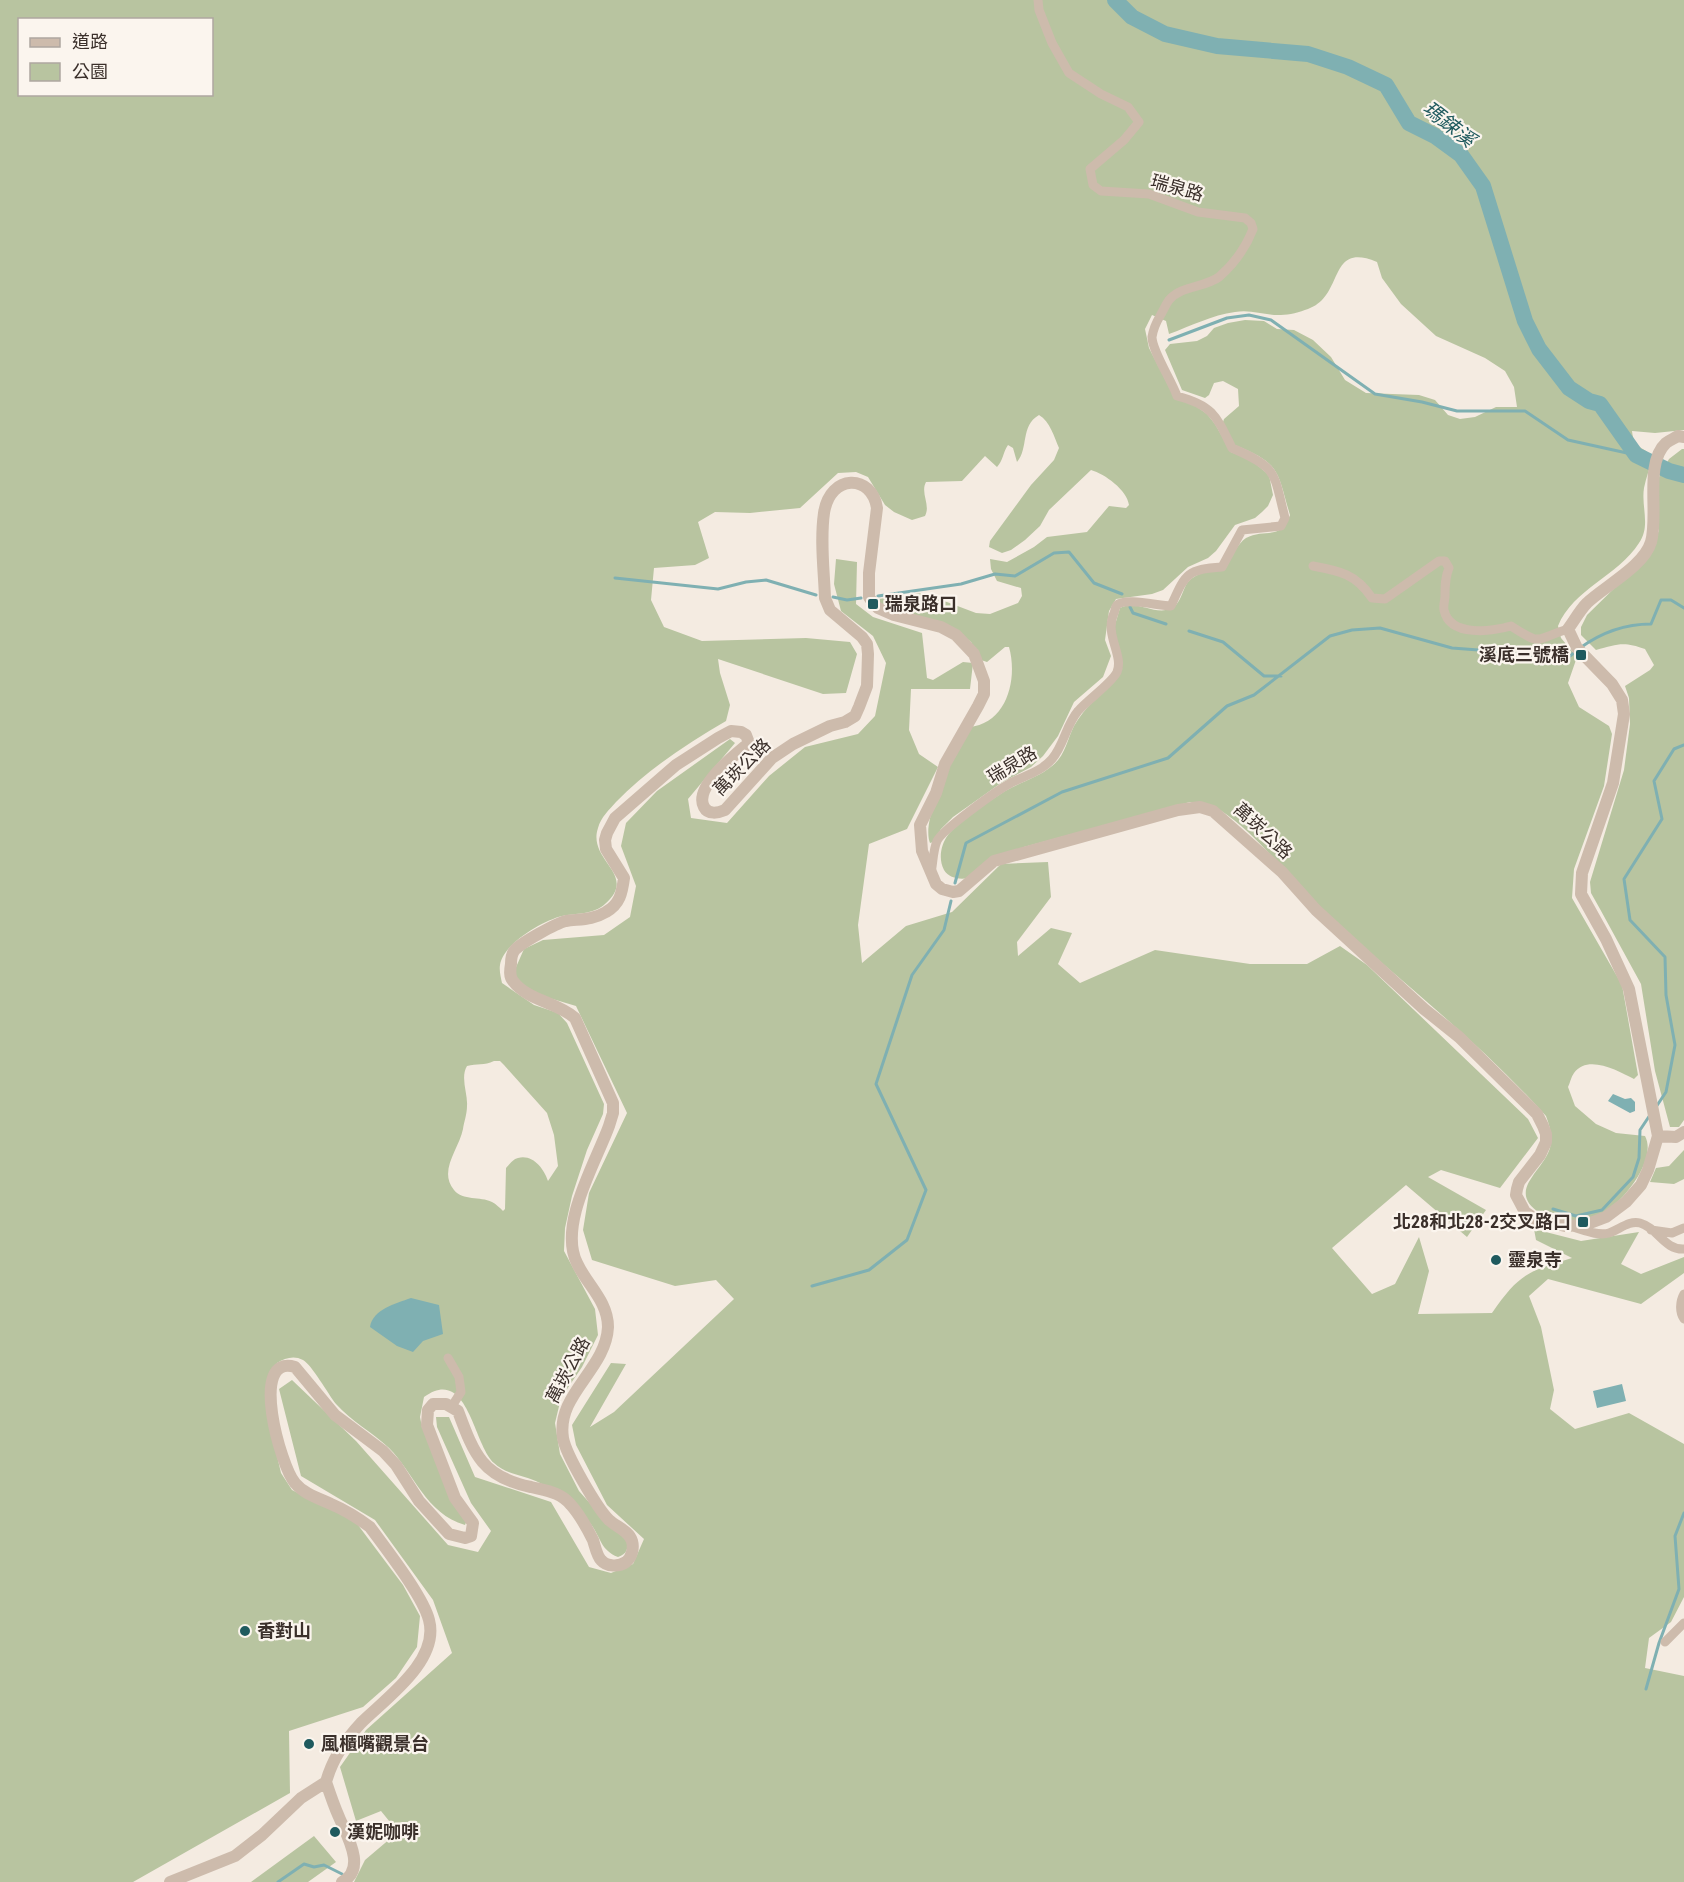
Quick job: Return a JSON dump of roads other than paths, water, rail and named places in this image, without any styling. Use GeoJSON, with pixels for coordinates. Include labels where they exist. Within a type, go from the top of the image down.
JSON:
{"type":"FeatureCollection","features":[{"type":"Feature","properties":{"kind":"street","name":"瑞泉路"},"geometry":{"type":"LineString","coordinates":[[931,873],[937,841],[1007,785],[1042,769],[1059,750],[1077,712],[1116,672],[1118,662],[1110,628],[1118,605],[1134,601],[1155,606],[1171,606],[1182,582],[1193,571],[1222,567],[1242,530],[1281,526],[1285,518],[1274,474],[1259,460],[1232,448],[1219,422],[1207,407],[1196,400],[1178,396],[1157,353],[1152,337],[1158,320],[1170,299],[1182,290],[1219,277],[1247,245],[1253,229],[1251,223],[1245,218],[1198,212],[1149,194],[1101,191],[1092,185],[1090,169],[1124,140],[1139,122],[1128,107],[1101,94],[1069,73],[1052,43],[1039,10],[1038,0]]}},
{"type":"Feature","properties":{"kind":"street"},"geometry":{"type":"LineString","coordinates":[[1313,567],[1341,571],[1363,585],[1372,598],[1385,599],[1439,561],[1445,561],[1449,568],[1445,576],[1444,611],[1451,623],[1462,628],[1484,631],[1511,626],[1529,638],[1539,641],[1568,629],[1586,604],[1636,563],[1650,545],[1655,526],[1652,488],[1658,454],[1666,443],[1678,436],[1684,437]]}},
{"type":"Feature","properties":{"kind":"street","name":"萬崁公路"},"geometry":{"type":"LineString","coordinates":[[452,1406],[458,1411],[475,1454],[486,1466],[503,1478],[517,1484],[555,1492],[565,1498],[592,1538],[600,1560],[616,1566],[629,1559],[633,1551],[633,1542],[629,1534],[610,1521],[591,1495],[566,1447],[562,1429],[564,1412],[602,1349],[608,1327],[601,1300],[574,1257],[572,1237],[575,1212],[609,1126],[613,1103],[575,1018],[566,1010],[531,996],[515,983],[511,979],[511,960],[514,951],[527,941],[564,921],[597,917],[619,901],[624,878],[606,849],[607,832],[615,818],[675,765],[731,731],[746,735],[749,743],[716,773],[703,793],[705,809],[719,812],[725,810],[782,750],[855,716],[867,686],[867,644],[830,610],[825,598],[824,513],[832,491],[850,482],[869,491],[876,501],[869,573],[869,597],[873,603],[878,608],[894,615],[941,627],[956,635],[974,654],[984,681],[984,694],[945,764],[936,793],[920,825],[922,851],[936,884],[942,889],[959,891],[994,861],[1178,810],[1200,807],[1213,811],[1282,872],[1316,910],[1424,1009],[1459,1037],[1537,1114],[1546,1134],[1545,1146],[1519,1182],[1516,1195],[1525,1212],[1535,1219],[1565,1226],[1595,1222],[1626,1203],[1635,1193],[1648,1170],[1658,1136],[1629,989],[1606,939],[1581,894],[1582,873],[1613,783],[1624,714],[1622,700],[1612,684],[1580,651],[1568,629]]}},
{"type":"Feature","properties":{"kind":"street"},"geometry":{"type":"LineString","coordinates":[[1658,1136],[1676,1137],[1684,1132]]}},
{"type":"Feature","properties":{"kind":"street"},"geometry":{"type":"LineString","coordinates":[[1565,1226],[1595,1233],[1608,1233],[1630,1223],[1640,1223],[1652,1230],[1666,1244],[1676,1249],[1684,1249]]}},
{"type":"Feature","properties":{"kind":"street"},"geometry":{"type":"LineString","coordinates":[[1652,1230],[1672,1233],[1684,1228]]}},
{"type":"Feature","properties":{"kind":"street"},"geometry":{"type":"LineString","coordinates":[[1684,1294],[1680,1301],[1684,1319]]}},
{"type":"Feature","properties":{"kind":"street"},"geometry":{"type":"LineString","coordinates":[[342,1882],[346,1881],[353,1871],[354,1857],[326,1782],[330,1766],[353,1733],[412,1674],[424,1653],[431,1629],[425,1609],[370,1527],[359,1519],[305,1492],[290,1477],[270,1411],[272,1380],[284,1365],[295,1367],[335,1415],[383,1451],[396,1465],[419,1501],[441,1527],[449,1534],[465,1538],[471,1536],[473,1523],[455,1498],[427,1425],[428,1410],[433,1404],[452,1406],[461,1392],[459,1377],[448,1358]]}},
{"type":"Feature","properties":{"kind":"street"},"geometry":{"type":"LineString","coordinates":[[1665,1642],[1684,1623]]}},
{"type":"Feature","properties":{"kind":"street"},"geometry":{"type":"LineString","coordinates":[[170,1882],[235,1856],[262,1835],[301,1798],[326,1782]]}},
{"type":"Feature","properties":{"kind":"water"},"geometry":{"type":"Polygon","coordinates":[[[1613,1094],[1625,1099],[1631,1098],[1635,1102],[1635,1111],[1630,1113],[1608,1101],[1613,1094]]]}},
{"type":"Feature","properties":{"kind":"water"},"geometry":{"type":"Polygon","coordinates":[[[411,1298],[439,1305],[443,1334],[423,1341],[413,1352],[397,1346],[370,1327],[380,1311],[411,1298]]]}},
{"type":"Feature","properties":{"kind":"water"},"geometry":{"type":"Polygon","coordinates":[[[1622,1384],[1626,1401],[1597,1408],[1593,1391],[1622,1384]]]}},
{"type":"Feature","properties":{"kind":"waterway","name":"瑪鋉溪"},"geometry":{"type":"LineString","coordinates":[[1115,0],[1132,17],[1165,34],[1217,46],[1308,54],[1348,67],[1386,85],[1409,123],[1435,136],[1461,155],[1483,186],[1525,321],[1539,349],[1569,388],[1589,401],[1600,404],[1636,455],[1669,471],[1684,475]]}},
{"type":"Feature","properties":{"kind":"waterway"},"geometry":{"type":"LineString","coordinates":[[1169,340],[1227,318],[1249,315],[1271,320],[1375,394],[1457,411],[1525,411],[1568,440],[1636,455]]}},
{"type":"Feature","properties":{"kind":"waterway"},"geometry":{"type":"LineString","coordinates":[[878,596],[961,584],[995,574],[1015,576],[1054,553],[1069,552],[1094,583],[1122,594]]}},
{"type":"Feature","properties":{"kind":"waterway"},"geometry":{"type":"LineString","coordinates":[[615,578],[718,589],[766,580],[816,595]]}},
{"type":"Feature","properties":{"kind":"waterway"},"geometry":{"type":"LineString","coordinates":[[833,597],[847,600],[861,598]]}},
{"type":"Feature","properties":{"kind":"waterway"},"geometry":{"type":"LineString","coordinates":[[1580,648],[1614,630],[1651,624],[1661,600],[1671,600],[1684,608]]}},
{"type":"Feature","properties":{"kind":"waterway"},"geometry":{"type":"LineString","coordinates":[[1130,607],[1133,613],[1166,624]]}},
{"type":"Feature","properties":{"kind":"waterway"},"geometry":{"type":"LineString","coordinates":[[955,883],[966,843],[1062,792],[1168,758],[1227,706],[1254,695],[1330,636],[1352,630],[1380,628],[1452,648],[1505,652],[1548,661],[1570,656],[1575,652]]}},
{"type":"Feature","properties":{"kind":"waterway"},"geometry":{"type":"LineString","coordinates":[[1189,631],[1223,642],[1264,676],[1281,676]]}},
{"type":"Feature","properties":{"kind":"waterway"},"geometry":{"type":"LineString","coordinates":[[1656,1107],[1666,1092],[1675,1045],[1666,995],[1665,957],[1630,920],[1624,879],[1662,819],[1654,781],[1674,749],[1684,745]]}},
{"type":"Feature","properties":{"kind":"waterway"},"geometry":{"type":"LineString","coordinates":[[812,1286],[869,1270],[907,1240],[926,1190],[876,1084],[912,975],[944,930],[951,901]]}},
{"type":"Feature","properties":{"kind":"waterway"},"geometry":{"type":"LineString","coordinates":[[1553,1209],[1576,1216],[1602,1210],[1633,1177],[1639,1158],[1640,1130],[1650,1115]]}},
{"type":"Feature","properties":{"kind":"waterway"},"geometry":{"type":"LineString","coordinates":[[1646,1689],[1659,1643],[1679,1589],[1675,1536],[1684,1513]]}},
{"type":"Feature","properties":{"kind":"waterway"},"geometry":{"type":"LineString","coordinates":[[278,1882],[304,1864],[314,1867],[324,1865],[342,1874]]}},
{"type":"Feature","properties":{"kind":"place","name":"瑞泉路口"},"geometry":{"type":"Point","coordinates":[873,604]}},
{"type":"Feature","properties":{"kind":"place","name":"溪底三號橋"},"geometry":{"type":"Point","coordinates":[1581,655]}},
{"type":"Feature","properties":{"kind":"place","name":"北28和北28-2交叉路口"},"geometry":{"type":"Point","coordinates":[1583,1222]}},
{"type":"Feature","properties":{"kind":"place","name":"靈泉寺"},"geometry":{"type":"Point","coordinates":[1496,1260]}},
{"type":"Feature","properties":{"kind":"place","name":"香對山"},"geometry":{"type":"Point","coordinates":[245,1631]}},
{"type":"Feature","properties":{"kind":"place","name":"風櫃嘴觀景台"},"geometry":{"type":"Point","coordinates":[309,1744]}},
{"type":"Feature","properties":{"kind":"place","name":"漢妮咖啡"},"geometry":{"type":"Point","coordinates":[335,1832]}}]}
